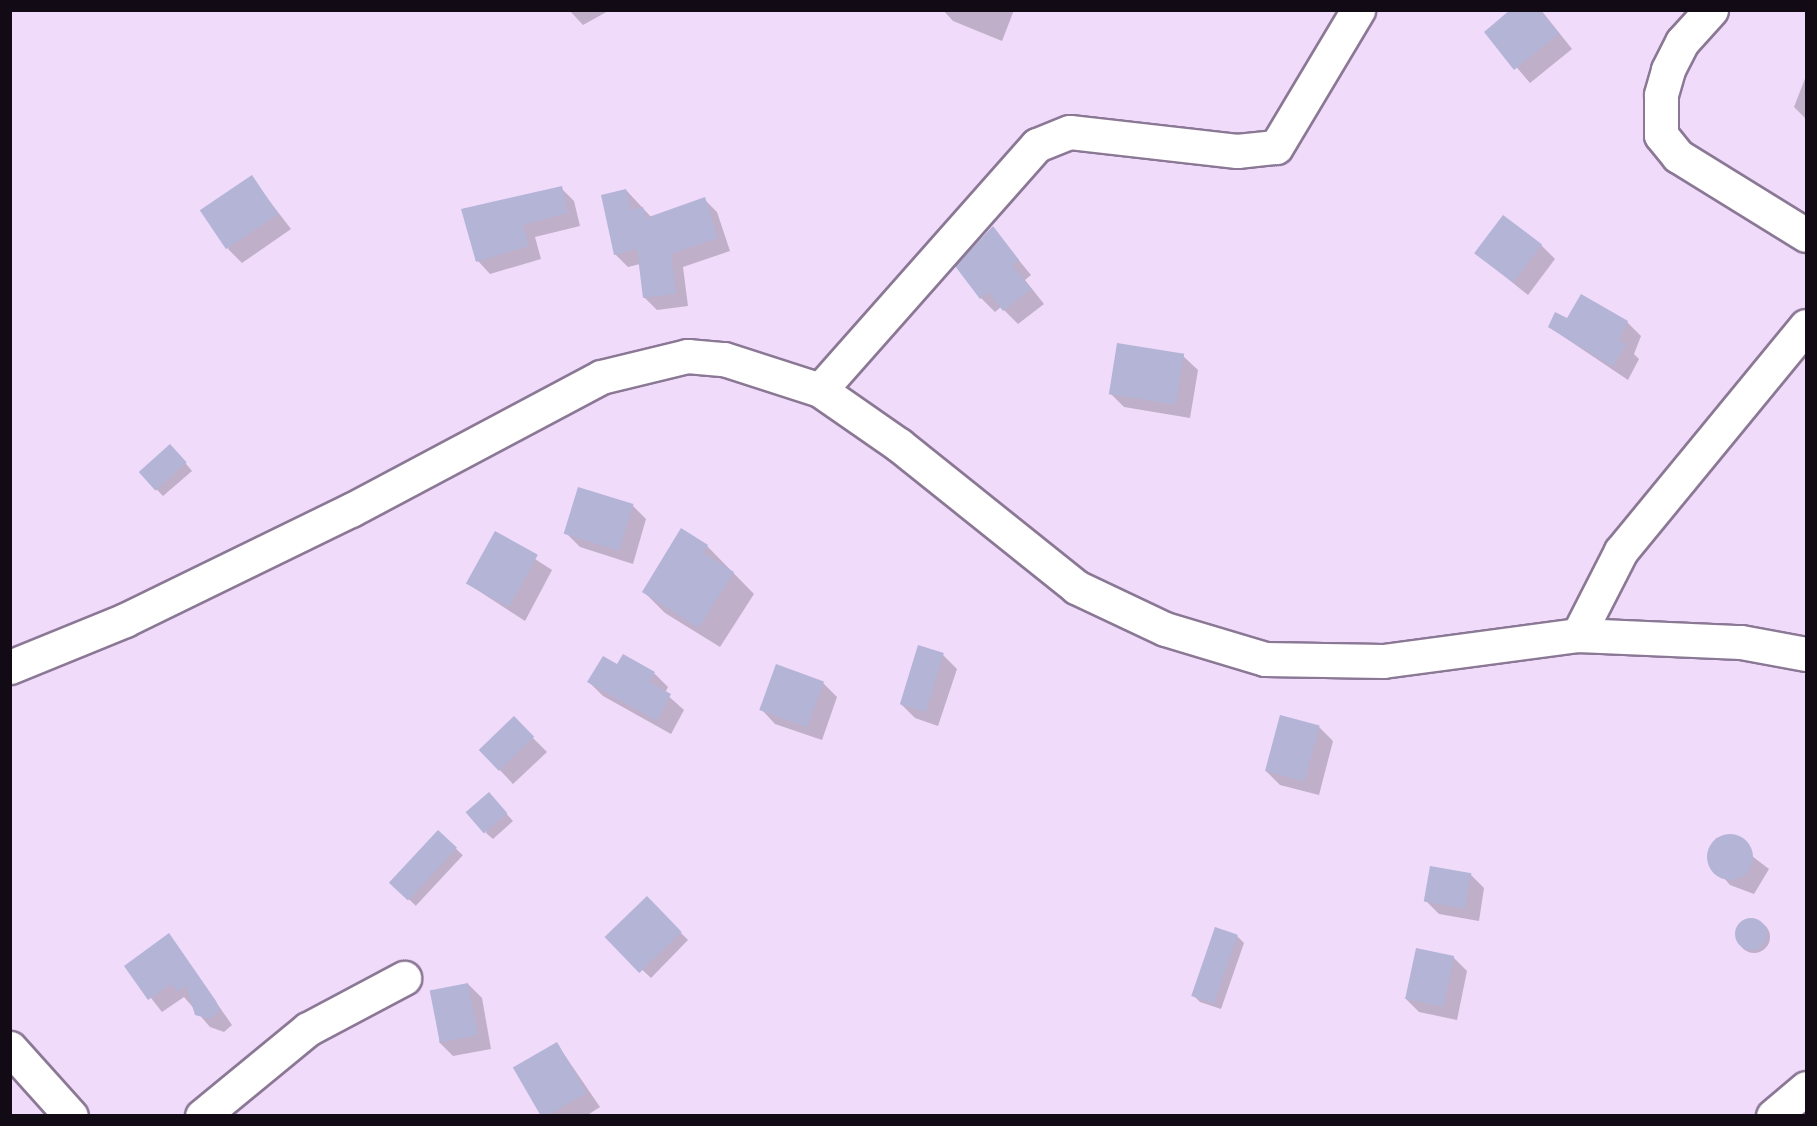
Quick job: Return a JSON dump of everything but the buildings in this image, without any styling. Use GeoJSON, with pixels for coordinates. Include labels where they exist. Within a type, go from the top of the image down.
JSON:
{"type":"FeatureCollection","features":[{"type":"Feature","properties":{"kind":"street"},"geometry":{"type":"LineString","coordinates":[[820,390],[1037,145],[1070,132],[1238,152],[1276,147],[1358,10]]}},
{"type":"Feature","properties":{"kind":"street"},"geometry":{"type":"LineString","coordinates":[[1711,10],[1682,42],[1668,70],[1661,95],[1662,135],[1678,156],[1806,235]]}},
{"type":"Feature","properties":{"kind":"street"},"geometry":{"type":"LineString","coordinates":[[1578,635],[1621,551],[1806,326]]}},
{"type":"Feature","properties":{"kind":"street"},"geometry":{"type":"LineString","coordinates":[[10,667],[125,620],[351,510],[601,377],[687,356],[724,359],[820,390],[899,445],[1076,587],[1165,629],[1265,658],[1299,662],[1383,661],[1578,635],[1741,642],[1806,654]]}},
{"type":"Feature","properties":{"kind":"street"},"geometry":{"type":"LineString","coordinates":[[202,1116],[308,1029],[404,978]]}},
{"type":"Feature","properties":{"kind":"street"},"geometry":{"type":"LineString","coordinates":[[10,1048],[71,1116]]}},
{"type":"Feature","properties":{"kind":"street"},"geometry":{"type":"LineString","coordinates":[[1773,1116],[1806,1088]]}}]}
